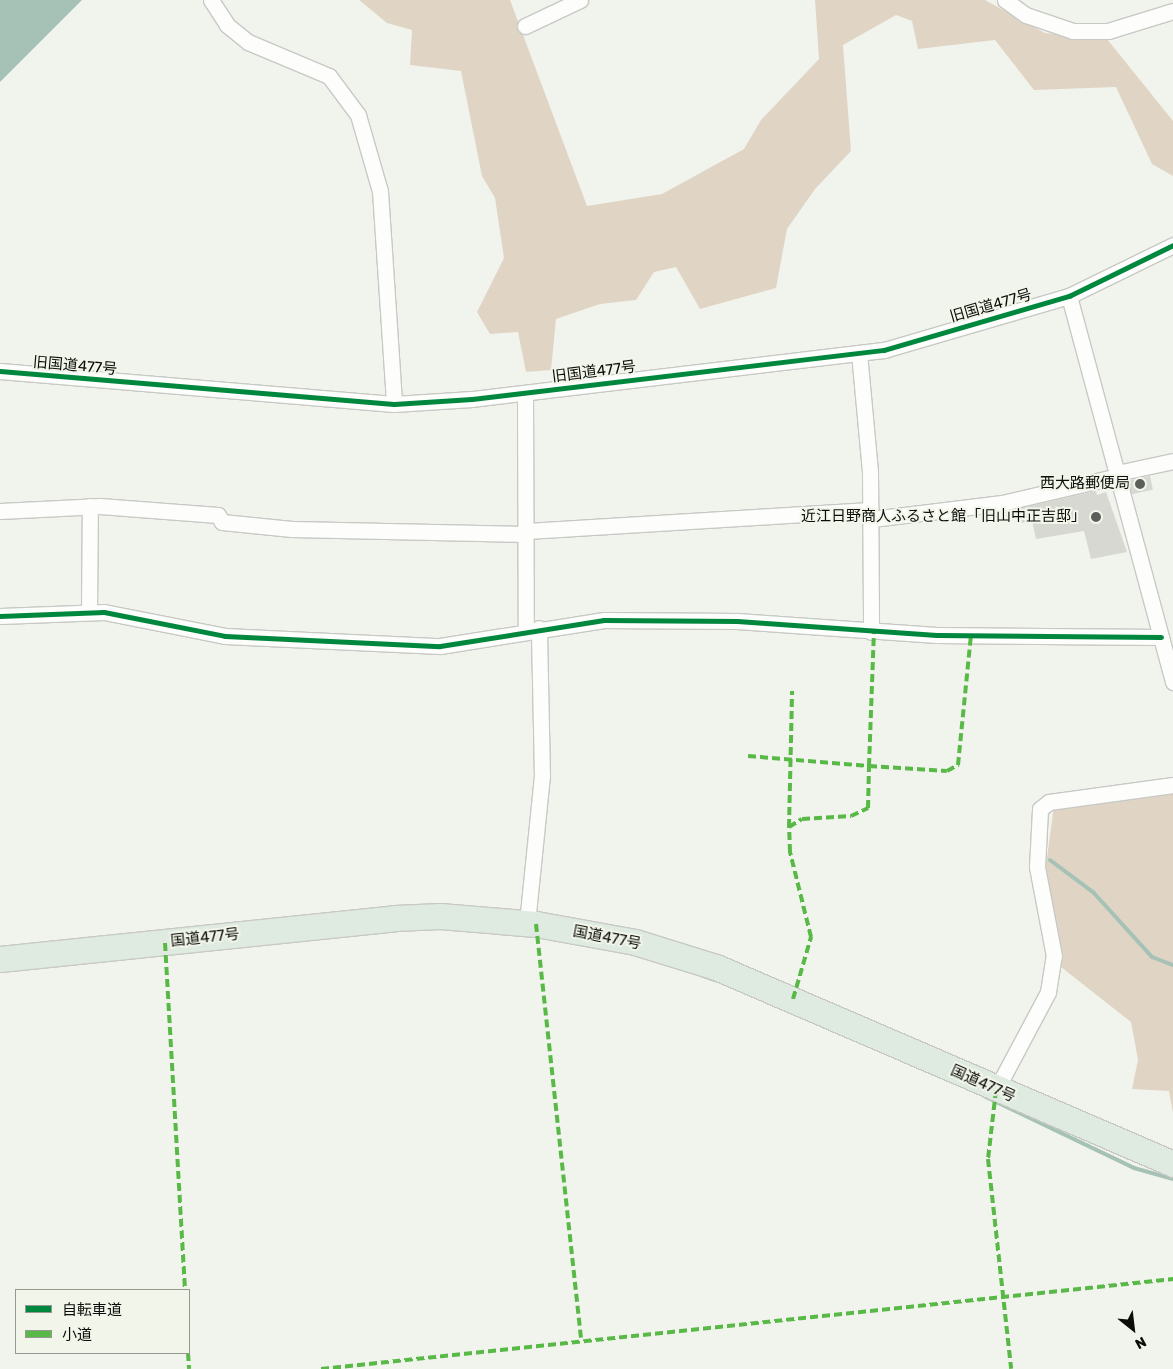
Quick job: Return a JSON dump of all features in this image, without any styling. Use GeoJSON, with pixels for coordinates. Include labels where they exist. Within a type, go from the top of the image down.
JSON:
{"type":"FeatureCollection","features":[{"type":"Feature","properties":{"kind":"highway","name":"国道477号"},"geometry":{"type":"LineString","coordinates":[[0,959],[395,918],[440,916],[527,923],[635,942],[716,967],[996,1090],[1173,1164]]}},
{"type":"Feature","properties":{"kind":"street"},"geometry":{"type":"LineString","coordinates":[[211,0],[227,25],[248,42],[329,76],[358,115],[380,191],[394,404]]}},
{"type":"Feature","properties":{"kind":"street"},"geometry":{"type":"LineString","coordinates":[[524,26],[537,16],[580,0]]}},
{"type":"Feature","properties":{"kind":"street"},"geometry":{"type":"LineString","coordinates":[[1005,0],[1026,15],[1073,31],[1108,31],[1173,11]]}},
{"type":"Feature","properties":{"kind":"street","name":"旧国道477号"},"geometry":{"type":"LineString","coordinates":[[0,371],[394,404],[525,394],[859,353],[1069,296],[1173,245]]}},
{"type":"Feature","properties":{"kind":"street"},"geometry":{"type":"LineString","coordinates":[[1069,296],[1173,682]]}},
{"type":"Feature","properties":{"kind":"street"},"geometry":{"type":"LineString","coordinates":[[859,353],[866,408],[870,512],[871,632]]}},
{"type":"Feature","properties":{"kind":"street"},"geometry":{"type":"LineString","coordinates":[[525,394],[526,532],[542,776],[527,923]]}},
{"type":"Feature","properties":{"kind":"street"},"geometry":{"type":"LineString","coordinates":[[870,512],[872,519],[1002,503],[1173,461]]}},
{"type":"Feature","properties":{"kind":"street"},"geometry":{"type":"LineString","coordinates":[[0,511],[90,506],[218,515],[222,522],[292,529],[526,532],[870,512]]}},
{"type":"Feature","properties":{"kind":"street"},"geometry":{"type":"LineString","coordinates":[[89,611],[90,506]]}},
{"type":"Feature","properties":{"kind":"street"},"geometry":{"type":"LineString","coordinates":[[0,616],[89,611],[225,636],[440,646],[604,620],[737,621],[871,632],[1161,636]]}},
{"type":"Feature","properties":{"kind":"street"},"geometry":{"type":"LineString","coordinates":[[996,1090],[1048,992],[1054,961],[1037,867],[1040,809],[1049,802],[1173,784]]}},
{"type":"Feature","properties":{"kind":"shaded area"},"geometry":{"type":"Polygon","coordinates":[[[0,0],[82,0],[0,82],[0,0]]]}},
{"type":"Feature","properties":{"kind":"shaded area"},"geometry":{"type":"Polygon","coordinates":[[[359,0],[510,0],[587,206],[662,194],[744,149],[761,120],[819,59],[815,0],[985,0],[1045,33],[1107,39],[1173,121],[1173,176],[1152,164],[1116,87],[1034,90],[995,40],[918,49],[912,21],[896,15],[843,45],[851,151],[815,189],[787,229],[776,288],[700,309],[676,267],[654,272],[636,300],[600,304],[556,319],[551,370],[526,372],[518,332],[490,334],[477,312],[504,258],[495,198],[482,176],[461,71],[410,65],[412,30],[387,23],[359,0]]]}},
{"type":"Feature","properties":{"kind":"shaded area"},"geometry":{"type":"Polygon","coordinates":[[[1173,789],[1173,1113],[1169,1091],[1132,1089],[1138,1060],[1131,1022],[1061,967],[1046,865],[1054,806],[1173,789]]]}},
{"type":"Feature","properties":{"kind":"building"},"geometry":{"type":"Polygon","coordinates":[[[1150,476],[1153,490],[1131,494],[1128,481],[1150,476]]]}},
{"type":"Feature","properties":{"kind":"building"},"geometry":{"type":"Polygon","coordinates":[[[1096,491],[1097,495],[1106,492],[1127,552],[1091,559],[1084,531],[1036,539],[1032,521],[1022,523],[1020,514],[1005,518],[1004,512],[1096,491]]]}},
{"type":"Feature","properties":{"kind":"waterway"},"geometry":{"type":"LineString","coordinates":[[1050,860],[1093,892],[1152,957],[1173,965]]}},
{"type":"Feature","properties":{"kind":"waterway"},"geometry":{"type":"LineString","coordinates":[[701,975],[715,980]]}},
{"type":"Feature","properties":{"kind":"waterway"},"geometry":{"type":"LineString","coordinates":[[986,1097],[1134,1168],[1173,1179]]}},
{"type":"Feature","properties":{"kind":"marked path"},"geometry":{"type":"LineString","coordinates":[[748,756],[869,766],[874,632]]}},
{"type":"Feature","properties":{"kind":"marked path"},"geometry":{"type":"LineString","coordinates":[[793,999],[811,937],[790,852],[789,827],[802,819],[851,816],[868,808],[869,766],[947,771],[958,765],[971,635]]}},
{"type":"Feature","properties":{"kind":"marked path"},"geometry":{"type":"LineString","coordinates":[[789,827],[792,691]]}},
{"type":"Feature","properties":{"kind":"marked path"},"geometry":{"type":"LineString","coordinates":[[536,924],[581,1341]]}},
{"type":"Feature","properties":{"kind":"marked path"},"geometry":{"type":"LineString","coordinates":[[165,943],[185,1289]]}},
{"type":"Feature","properties":{"kind":"marked path"},"geometry":{"type":"LineString","coordinates":[[996,1090],[988,1159],[1011,1369]]}},
{"type":"Feature","properties":{"kind":"marked path"},"geometry":{"type":"LineString","coordinates":[[321,1369],[1173,1279]]}},
{"type":"Feature","properties":{"kind":"marked path"},"geometry":{"type":"LineString","coordinates":[[188,1354],[189,1369]]}},
{"type":"Feature","properties":{"kind":"cycle path"},"geometry":{"type":"LineString","coordinates":[[0,371],[394,404],[472,399],[884,350],[1069,296],[1173,245]]}},
{"type":"Feature","properties":{"kind":"cycle path"},"geometry":{"type":"LineString","coordinates":[[0,616],[104,612],[225,636],[440,646],[604,620],[737,621],[937,635],[1161,637]]}},
{"type":"Feature","properties":{"kind":"place","name":"西大路郵便局"},"geometry":{"type":"Point","coordinates":[1140,484]}},
{"type":"Feature","properties":{"kind":"place","name":"近江日野商人ふるさと館「旧山中正吉邸」"},"geometry":{"type":"Point","coordinates":[1096,517]}}]}
